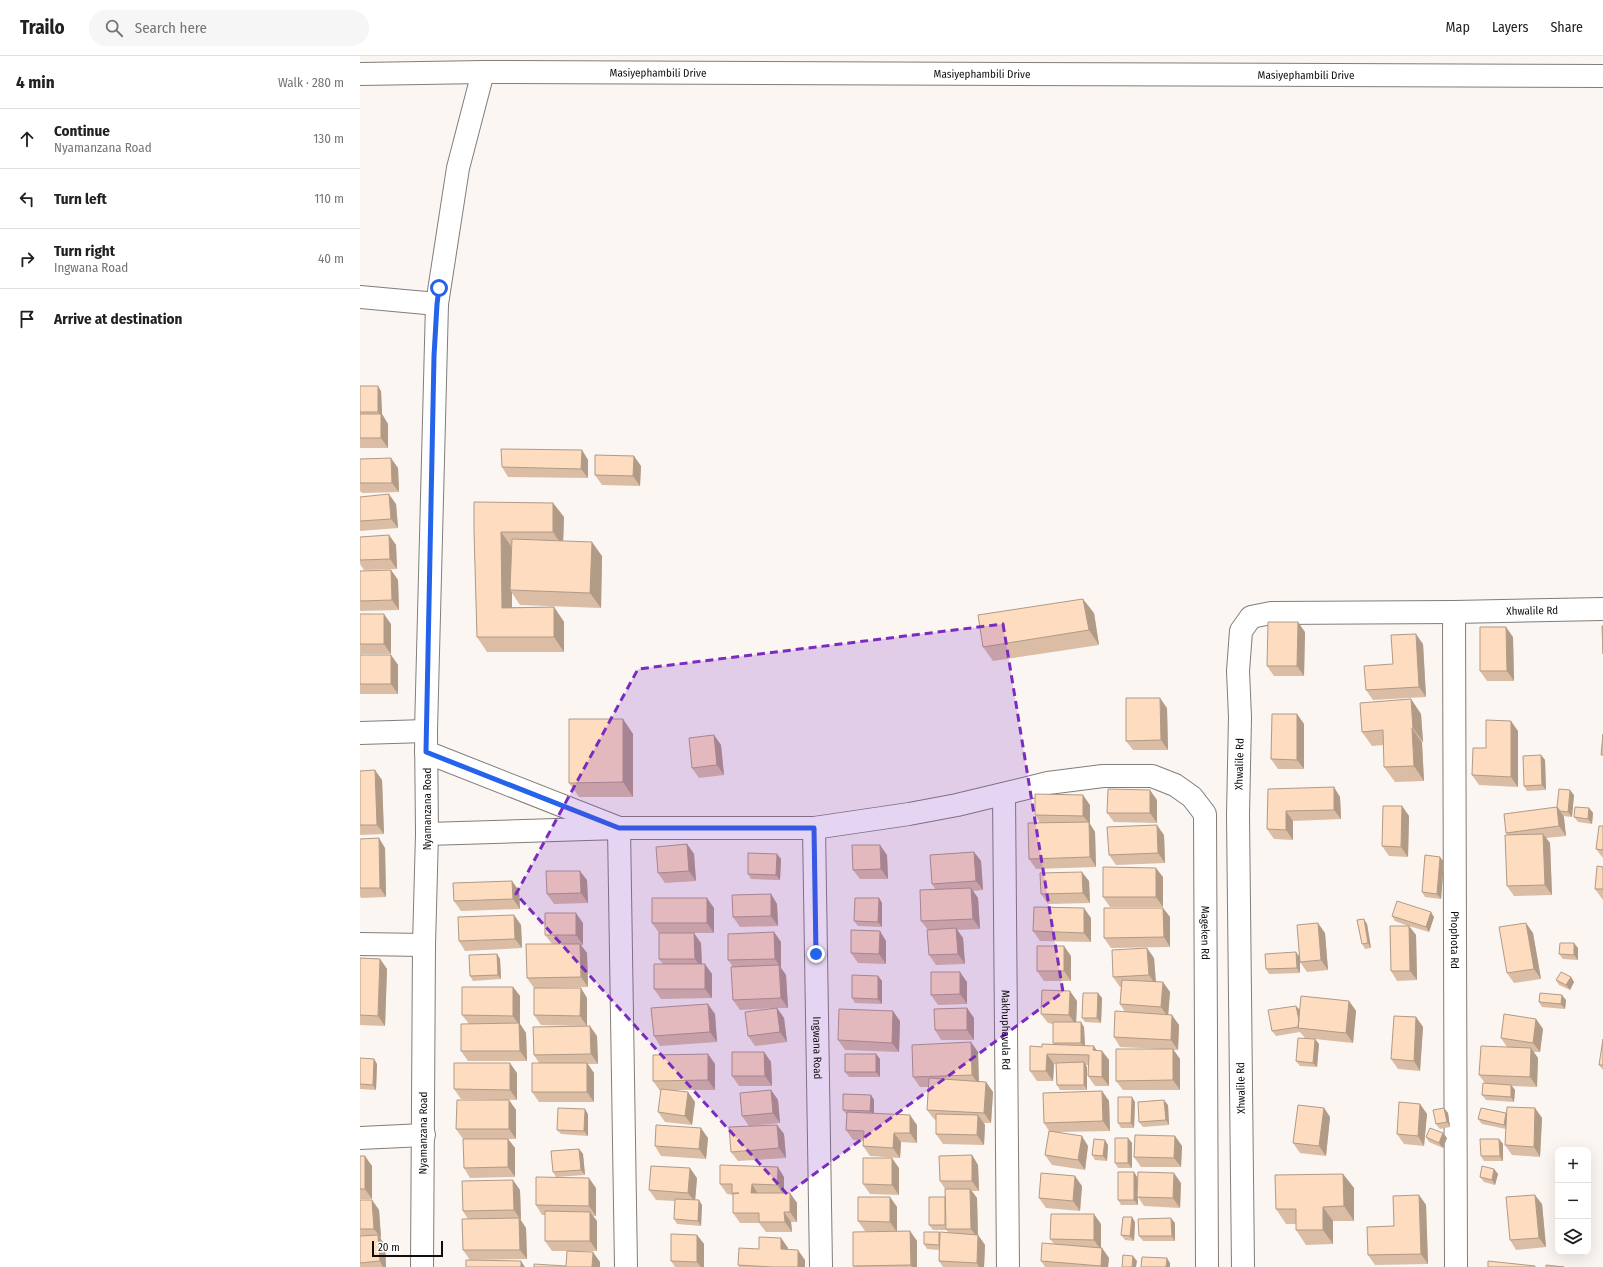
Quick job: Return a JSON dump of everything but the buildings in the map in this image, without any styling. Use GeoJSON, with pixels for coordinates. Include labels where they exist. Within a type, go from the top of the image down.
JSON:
{"type":"FeatureCollection","features":[{"type":"Feature","properties":{"kind":"street","name":"Masiyephambili Drive"},"geometry":{"type":"LineString","coordinates":[[360,74],[483,72],[1603,76]]}},
{"type":"Feature","properties":{"kind":"street","name":"Nyamanzana Road"},"geometry":{"type":"LineString","coordinates":[[422,1267],[424,945],[428,834],[426,742],[437,304],[458,168],[483,72]]}},
{"type":"Feature","properties":{"kind":"street"},"geometry":{"type":"LineString","coordinates":[[360,297],[437,304]]}},
{"type":"Feature","properties":{"kind":"street","name":"Xhwalile Rd"},"geometry":{"type":"LineString","coordinates":[[1243,1267],[1238,815],[1240,716],[1238,671],[1241,631],[1251,617],[1271,612],[1603,610]]}},
{"type":"Feature","properties":{"kind":"street","name":"Phophota Rd"},"geometry":{"type":"LineString","coordinates":[[1454,612],[1456,1267]]}},
{"type":"Feature","properties":{"kind":"street"},"geometry":{"type":"LineString","coordinates":[[360,733],[426,742],[619,828],[626,1267]]}},
{"type":"Feature","properties":{"kind":"street","name":"Mageken Rd"},"geometry":{"type":"LineString","coordinates":[[428,834],[619,828],[814,828],[909,814],[957,805],[1048,783],[1103,776],[1152,776],[1175,785],[1192,797],[1205,814],[1207,1267]]}},
{"type":"Feature","properties":{"kind":"street","name":"Makhuphavula Rd"},"geometry":{"type":"LineString","coordinates":[[1004,794],[1008,1267]]}},
{"type":"Feature","properties":{"kind":"street","name":"Ingwana Road"},"geometry":{"type":"LineString","coordinates":[[814,828],[821,1267]]}},
{"type":"Feature","properties":{"kind":"street"},"geometry":{"type":"LineString","coordinates":[[360,944],[424,945]]}},
{"type":"Feature","properties":{"kind":"street"},"geometry":{"type":"LineString","coordinates":[[360,1138],[424,1135]]}},
{"type":"Feature","properties":{"kind":"highlighted area"},"geometry":{"type":"Polygon","coordinates":[[[1003,624],[1063,992],[787,1194],[516,894],[638,669],[1003,624]]]}},
{"type":"Feature","properties":{"kind":"route"},"geometry":{"type":"LineString","coordinates":[[439,288],[434,356],[426,752],[619,828],[814,828],[816,954]]}}]}
